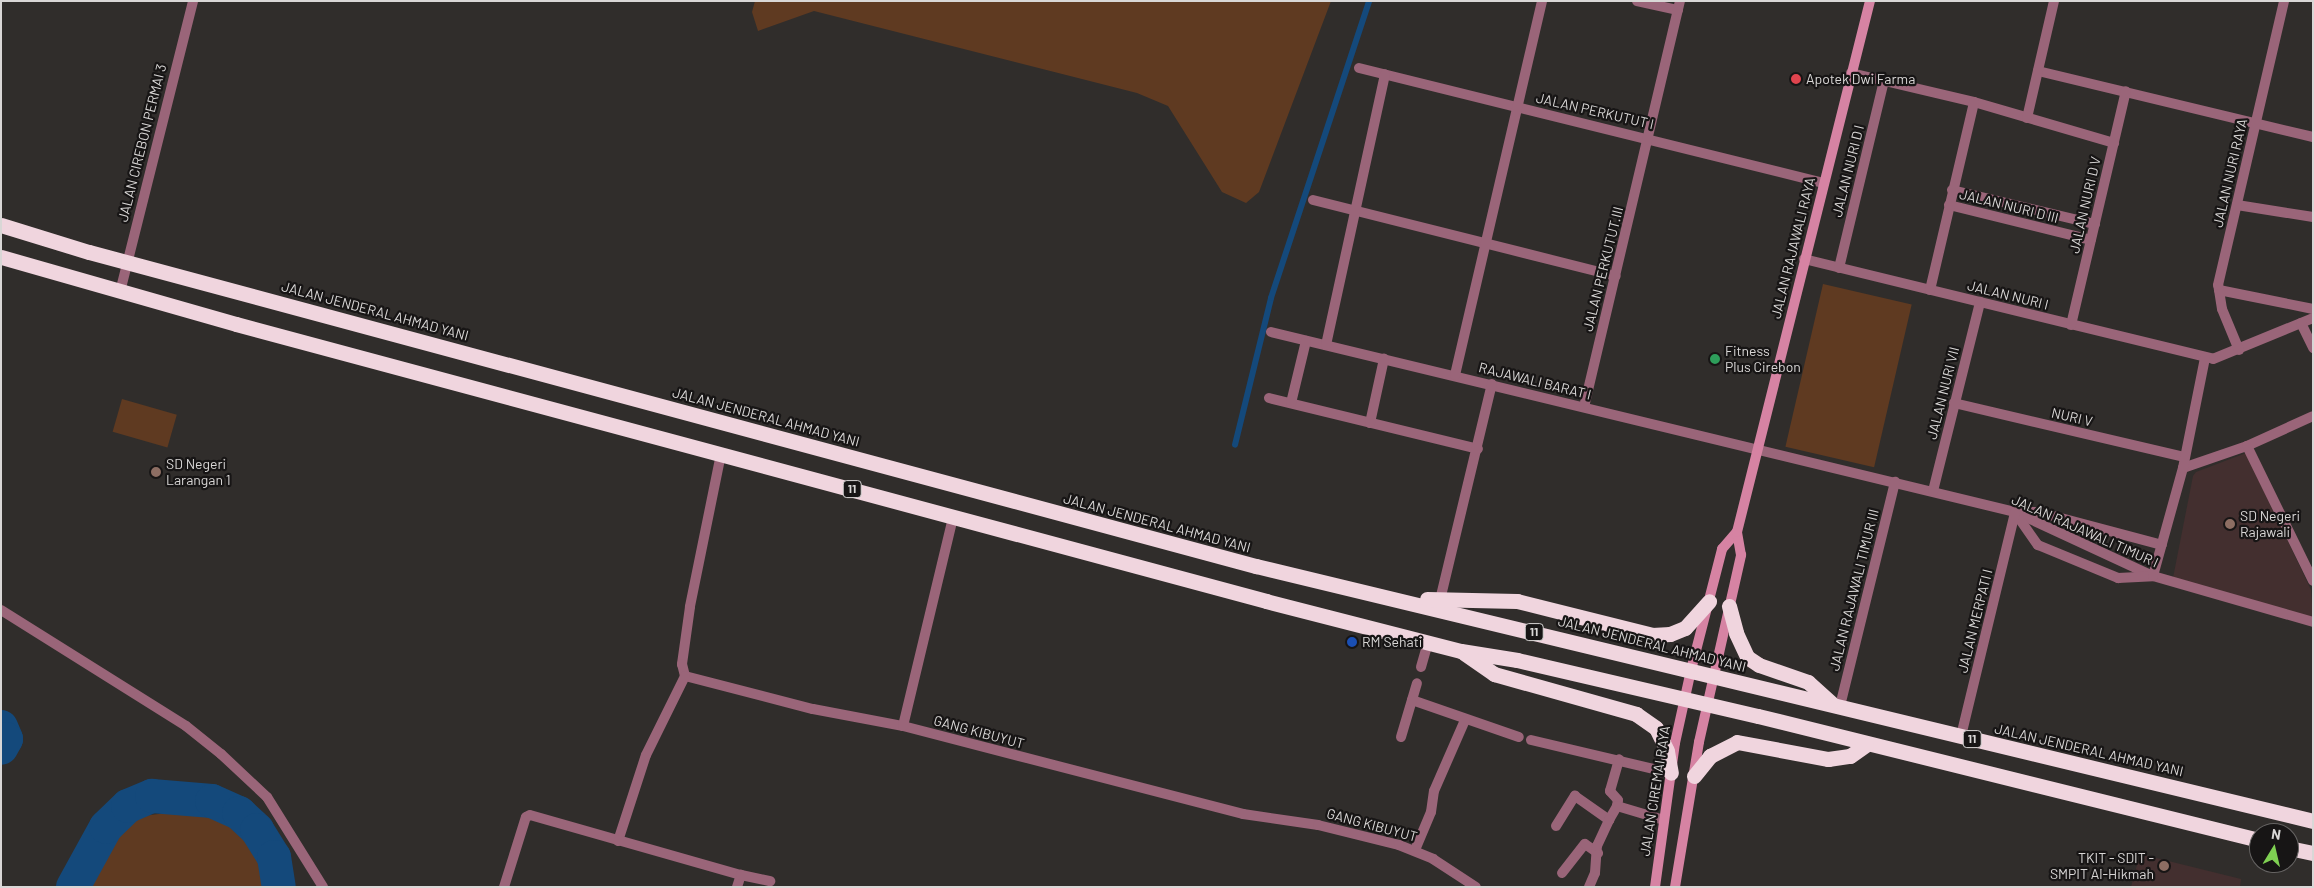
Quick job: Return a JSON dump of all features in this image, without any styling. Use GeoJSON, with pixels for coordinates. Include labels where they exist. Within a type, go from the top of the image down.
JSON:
{"type":"FeatureCollection","features":[{"type":"Feature","properties":{"kind":"highway","name":"JALAN JENDERAL AHMAD YANI"},"geometry":{"type":"LineString","coordinates":[[1,225],[126,262],[1070,517],[1366,592],[1836,704],[2313,821]]}},
{"type":"Feature","properties":{"kind":"highway","name":"11"},"geometry":{"type":"LineString","coordinates":[[1,258],[120,292],[953,517],[1428,643],[1517,660],[1707,705],[2249,838]]}},
{"type":"Feature","properties":{"kind":"highway"},"geometry":{"type":"LineString","coordinates":[[1366,592],[1440,600],[1517,602],[1652,635],[1670,634],[1685,628],[1709,601]]}},
{"type":"Feature","properties":{"kind":"highway"},"geometry":{"type":"LineString","coordinates":[[1729,606],[1736,633],[1747,657],[1759,665],[1808,682],[1836,704]]}},
{"type":"Feature","properties":{"kind":"highway"},"geometry":{"type":"LineString","coordinates":[[1462,651],[1494,674],[1636,714],[1656,728],[1667,751],[1671,773]]}},
{"type":"Feature","properties":{"kind":"highway"},"geometry":{"type":"LineString","coordinates":[[1694,776],[1710,756],[1738,742],[1755,742],[1828,759],[1850,756],[1866,745]]}},
{"type":"Feature","properties":{"kind":"highway"},"geometry":{"type":"LineString","coordinates":[[2299,850],[2313,853]]}},
{"type":"Feature","properties":{"kind":"street","name":"JALAN CIREBON PERMAI 3"},"geometry":{"type":"LineString","coordinates":[[120,292],[193,1]]}},
{"type":"Feature","properties":{"kind":"street"},"geometry":{"type":"LineString","coordinates":[[1456,375],[1484,242],[1542,1]]}},
{"type":"Feature","properties":{"kind":"street"},"geometry":{"type":"LineString","coordinates":[[1637,1],[1679,6]]}},
{"type":"Feature","properties":{"kind":"street","name":"JALAN RAJAWALI RAYA"},"geometry":{"type":"LineString","coordinates":[[1707,705],[1741,555],[1737,532],[1870,1]]}},
{"type":"Feature","properties":{"kind":"street"},"geometry":{"type":"LineString","coordinates":[[2027,118],[2054,1]]}},
{"type":"Feature","properties":{"kind":"street","name":"JALAN NURI RAYA"},"geometry":{"type":"LineString","coordinates":[[2239,350],[2222,308],[2219,290],[2284,1]]}},
{"type":"Feature","properties":{"kind":"street","name":"JALAN PERKUTUT.III"},"geometry":{"type":"LineString","coordinates":[[1584,406],[1679,6]]}},
{"type":"Feature","properties":{"kind":"street","name":"JALAN PERKUTUT I"},"geometry":{"type":"LineString","coordinates":[[1359,68],[1648,138],[1823,183]]}},
{"type":"Feature","properties":{"kind":"street"},"geometry":{"type":"LineString","coordinates":[[2038,71],[2313,137]]}},
{"type":"Feature","properties":{"kind":"street"},"geometry":{"type":"LineString","coordinates":[[1851,73],[1974,102],[2114,143]]}},
{"type":"Feature","properties":{"kind":"street"},"geometry":{"type":"LineString","coordinates":[[1326,345],[1385,74]]}},
{"type":"Feature","properties":{"kind":"street","name":"JALAN NURI D I"},"geometry":{"type":"LineString","coordinates":[[1839,268],[1884,81]]}},
{"type":"Feature","properties":{"kind":"street","name":"JALAN NURI D V"},"geometry":{"type":"LineString","coordinates":[[2071,325],[2126,91]]}},
{"type":"Feature","properties":{"kind":"street"},"geometry":{"type":"LineString","coordinates":[[1930,290],[1974,102]]}},
{"type":"Feature","properties":{"kind":"street"},"geometry":{"type":"LineString","coordinates":[[1952,190],[2095,224]]}},
{"type":"Feature","properties":{"kind":"street"},"geometry":{"type":"LineString","coordinates":[[1313,200],[1616,276]]}},
{"type":"Feature","properties":{"kind":"street","name":"JALAN NURI D III"},"geometry":{"type":"LineString","coordinates":[[1949,205],[2091,240]]}},
{"type":"Feature","properties":{"kind":"street"},"geometry":{"type":"LineString","coordinates":[[2237,205],[2313,218]]}},
{"type":"Feature","properties":{"kind":"street","name":"JALAN NURI I"},"geometry":{"type":"LineString","coordinates":[[1804,259],[2205,358]]}},
{"type":"Feature","properties":{"kind":"street"},"geometry":{"type":"LineString","coordinates":[[2219,290],[2313,309]]}},
{"type":"Feature","properties":{"kind":"street","name":"JALAN NURI VII"},"geometry":{"type":"LineString","coordinates":[[1933,491],[1980,302]]}},
{"type":"Feature","properties":{"kind":"street"},"geometry":{"type":"LineString","coordinates":[[2015,512],[2038,545],[2118,578],[2153,576],[2182,468],[2205,358],[2213,359],[2239,350],[2313,318]]}},
{"type":"Feature","properties":{"kind":"street"},"geometry":{"type":"LineString","coordinates":[[2302,323],[2313,348]]}},
{"type":"Feature","properties":{"kind":"street","name":"RAJAWALI BARAT I"},"geometry":{"type":"LineString","coordinates":[[1271,332],[1584,406],[1757,450]]}},
{"type":"Feature","properties":{"kind":"street"},"geometry":{"type":"LineString","coordinates":[[1291,403],[1306,341]]}},
{"type":"Feature","properties":{"kind":"street"},"geometry":{"type":"LineString","coordinates":[[1370,423],[1384,359]]}},
{"type":"Feature","properties":{"kind":"street"},"geometry":{"type":"LineString","coordinates":[[1440,600],[1478,449],[1492,384]]}},
{"type":"Feature","properties":{"kind":"street"},"geometry":{"type":"LineString","coordinates":[[1269,398],[1478,449]]}},
{"type":"Feature","properties":{"kind":"street","name":"NURI V"},"geometry":{"type":"LineString","coordinates":[[1954,404],[2184,457]]}},
{"type":"Feature","properties":{"kind":"street"},"geometry":{"type":"LineString","coordinates":[[2182,468],[2247,446],[2313,416]]}},
{"type":"Feature","properties":{"kind":"street"},"geometry":{"type":"LineString","coordinates":[[2247,446],[2313,581]]}},
{"type":"Feature","properties":{"kind":"street","name":"JALAN RAJAWALI TIMUR I"},"geometry":{"type":"LineString","coordinates":[[1757,450],[2015,512],[2153,576],[2313,622]]}},
{"type":"Feature","properties":{"kind":"street"},"geometry":{"type":"LineString","coordinates":[[618,841],[646,755],[685,676],[682,664],[690,607],[721,454]]}},
{"type":"Feature","properties":{"kind":"street","name":"JALAN RAJAWALI TIMUR III"},"geometry":{"type":"LineString","coordinates":[[1836,704],[1895,482]]}},
{"type":"Feature","properties":{"kind":"street"},"geometry":{"type":"LineString","coordinates":[[2015,512],[2038,512],[2162,546]]}},
{"type":"Feature","properties":{"kind":"street","name":"JALAN MERPATI I"},"geometry":{"type":"LineString","coordinates":[[1961,736],[2015,512]]}},
{"type":"Feature","properties":{"kind":"street"},"geometry":{"type":"LineString","coordinates":[[903,726],[953,517]]}},
{"type":"Feature","properties":{"kind":"street","name":"JALAN RAJAWALI RAYA"},"geometry":{"type":"LineString","coordinates":[[1691,670],[1722,549],[1737,532]]}},
{"type":"Feature","properties":{"kind":"street"},"geometry":{"type":"LineString","coordinates":[[1,610],[186,726],[221,754],[267,797],[323,887]]}},
{"type":"Feature","properties":{"kind":"street"},"geometry":{"type":"LineString","coordinates":[[1421,667],[1428,643]]}},
{"type":"Feature","properties":{"kind":"street","name":"JALAN CIREMAI RAYA"},"geometry":{"type":"LineString","coordinates":[[1655,887],[1671,773],[1691,670]]}},
{"type":"Feature","properties":{"kind":"street","name":"GANG KIBUYUT"},"geometry":{"type":"LineString","coordinates":[[685,676],[813,709],[903,726],[1243,814],[1318,825],[1415,850],[1476,887]]}},
{"type":"Feature","properties":{"kind":"street"},"geometry":{"type":"LineString","coordinates":[[1401,738],[1417,683]]}},
{"type":"Feature","properties":{"kind":"street"},"geometry":{"type":"LineString","coordinates":[[1412,700],[1465,720],[1519,737]]}},
{"type":"Feature","properties":{"kind":"street"},"geometry":{"type":"LineString","coordinates":[[1675,887],[1707,705]]}},
{"type":"Feature","properties":{"kind":"street"},"geometry":{"type":"LineString","coordinates":[[1415,850],[1431,812],[1434,791],[1465,720]]}},
{"type":"Feature","properties":{"kind":"street"},"geometry":{"type":"LineString","coordinates":[[1531,740],[1619,759],[1671,773]]}},
{"type":"Feature","properties":{"kind":"street"},"geometry":{"type":"LineString","coordinates":[[1589,887],[1598,853],[1598,842],[1617,806],[1618,800],[1610,791],[1619,759]]}},
{"type":"Feature","properties":{"kind":"street"},"geometry":{"type":"LineString","coordinates":[[1556,826],[1575,796],[1609,820]]}},
{"type":"Feature","properties":{"kind":"street"},"geometry":{"type":"LineString","coordinates":[[1617,806],[1664,820]]}},
{"type":"Feature","properties":{"kind":"street"},"geometry":{"type":"LineString","coordinates":[[504,887],[528,815],[741,875],[770,880]]}},
{"type":"Feature","properties":{"kind":"street"},"geometry":{"type":"LineString","coordinates":[[1562,873],[1584,844],[1598,853]]}},
{"type":"Feature","properties":{"kind":"street"},"geometry":{"type":"LineString","coordinates":[[737,887],[741,875]]}},
{"type":"Feature","properties":{"kind":"shaded area"},"geometry":{"type":"Polygon","coordinates":[[[755,1],[1331,1],[1259,192],[1246,203],[1222,192],[1168,106],[1137,93],[814,11],[758,31],[752,12],[755,1]]]}},
{"type":"Feature","properties":{"kind":"shaded area"},"geometry":{"type":"Polygon","coordinates":[[[1823,284],[1912,304],[1874,467],[1785,447],[1823,284]]]}},
{"type":"Feature","properties":{"kind":"shaded area"},"geometry":{"type":"Polygon","coordinates":[[[122,399],[177,415],[167,447],[113,432],[122,399]]]}},
{"type":"Feature","properties":{"kind":"shaded area","name":"SD Negeri Rajawali"},"geometry":{"type":"Polygon","coordinates":[[[2246,453],[2311,590],[2313,618],[2173,578],[2193,476],[2196,472],[2246,453]]]}},
{"type":"Feature","properties":{"kind":"shaded area"},"geometry":{"type":"Polygon","coordinates":[[[175,812],[215,818],[251,837],[264,859],[272,887],[82,887],[117,826],[134,817],[175,812]]]}},
{"type":"Feature","properties":{"kind":"shaded area","name":"TKIT - SDIT - SMPIT Al-Hikmah"},"geometry":{"type":"Polygon","coordinates":[[[2140,854],[2241,879],[2240,887],[2131,887],[2140,854]]]}},
{"type":"Feature","properties":{"kind":"waterway"},"geometry":{"type":"LineString","coordinates":[[1235,445],[1271,298],[1369,1]]}},
{"type":"Feature","properties":{"kind":"waterway"},"geometry":{"type":"LineString","coordinates":[[1,727],[6,739],[1,748]]}},
{"type":"Feature","properties":{"kind":"waterway"},"geometry":{"type":"LineString","coordinates":[[73,887],[106,827],[128,806],[152,796],[212,801],[239,813],[257,830],[274,857],[279,887]]}},
{"type":"Feature","properties":{"kind":"place","name":"Apotek Dwi Farma"},"geometry":{"type":"Point","coordinates":[1796,79]}},
{"type":"Feature","properties":{"kind":"place","name":"Fitness Plus Cirebon"},"geometry":{"type":"Point","coordinates":[1715,359]}},
{"type":"Feature","properties":{"kind":"place","name":"SD Negeri Larangan 1"},"geometry":{"type":"Point","coordinates":[156,472]}},
{"type":"Feature","properties":{"kind":"place","name":"SD Negeri Rajawali"},"geometry":{"type":"Point","coordinates":[2230,524]}},
{"type":"Feature","properties":{"kind":"place","name":"RM Sehati"},"geometry":{"type":"Point","coordinates":[1352,642]}},
{"type":"Feature","properties":{"kind":"place","name":"TKIT - SDIT - SMPIT Al-Hikmah"},"geometry":{"type":"Point","coordinates":[2164,866]}}]}
